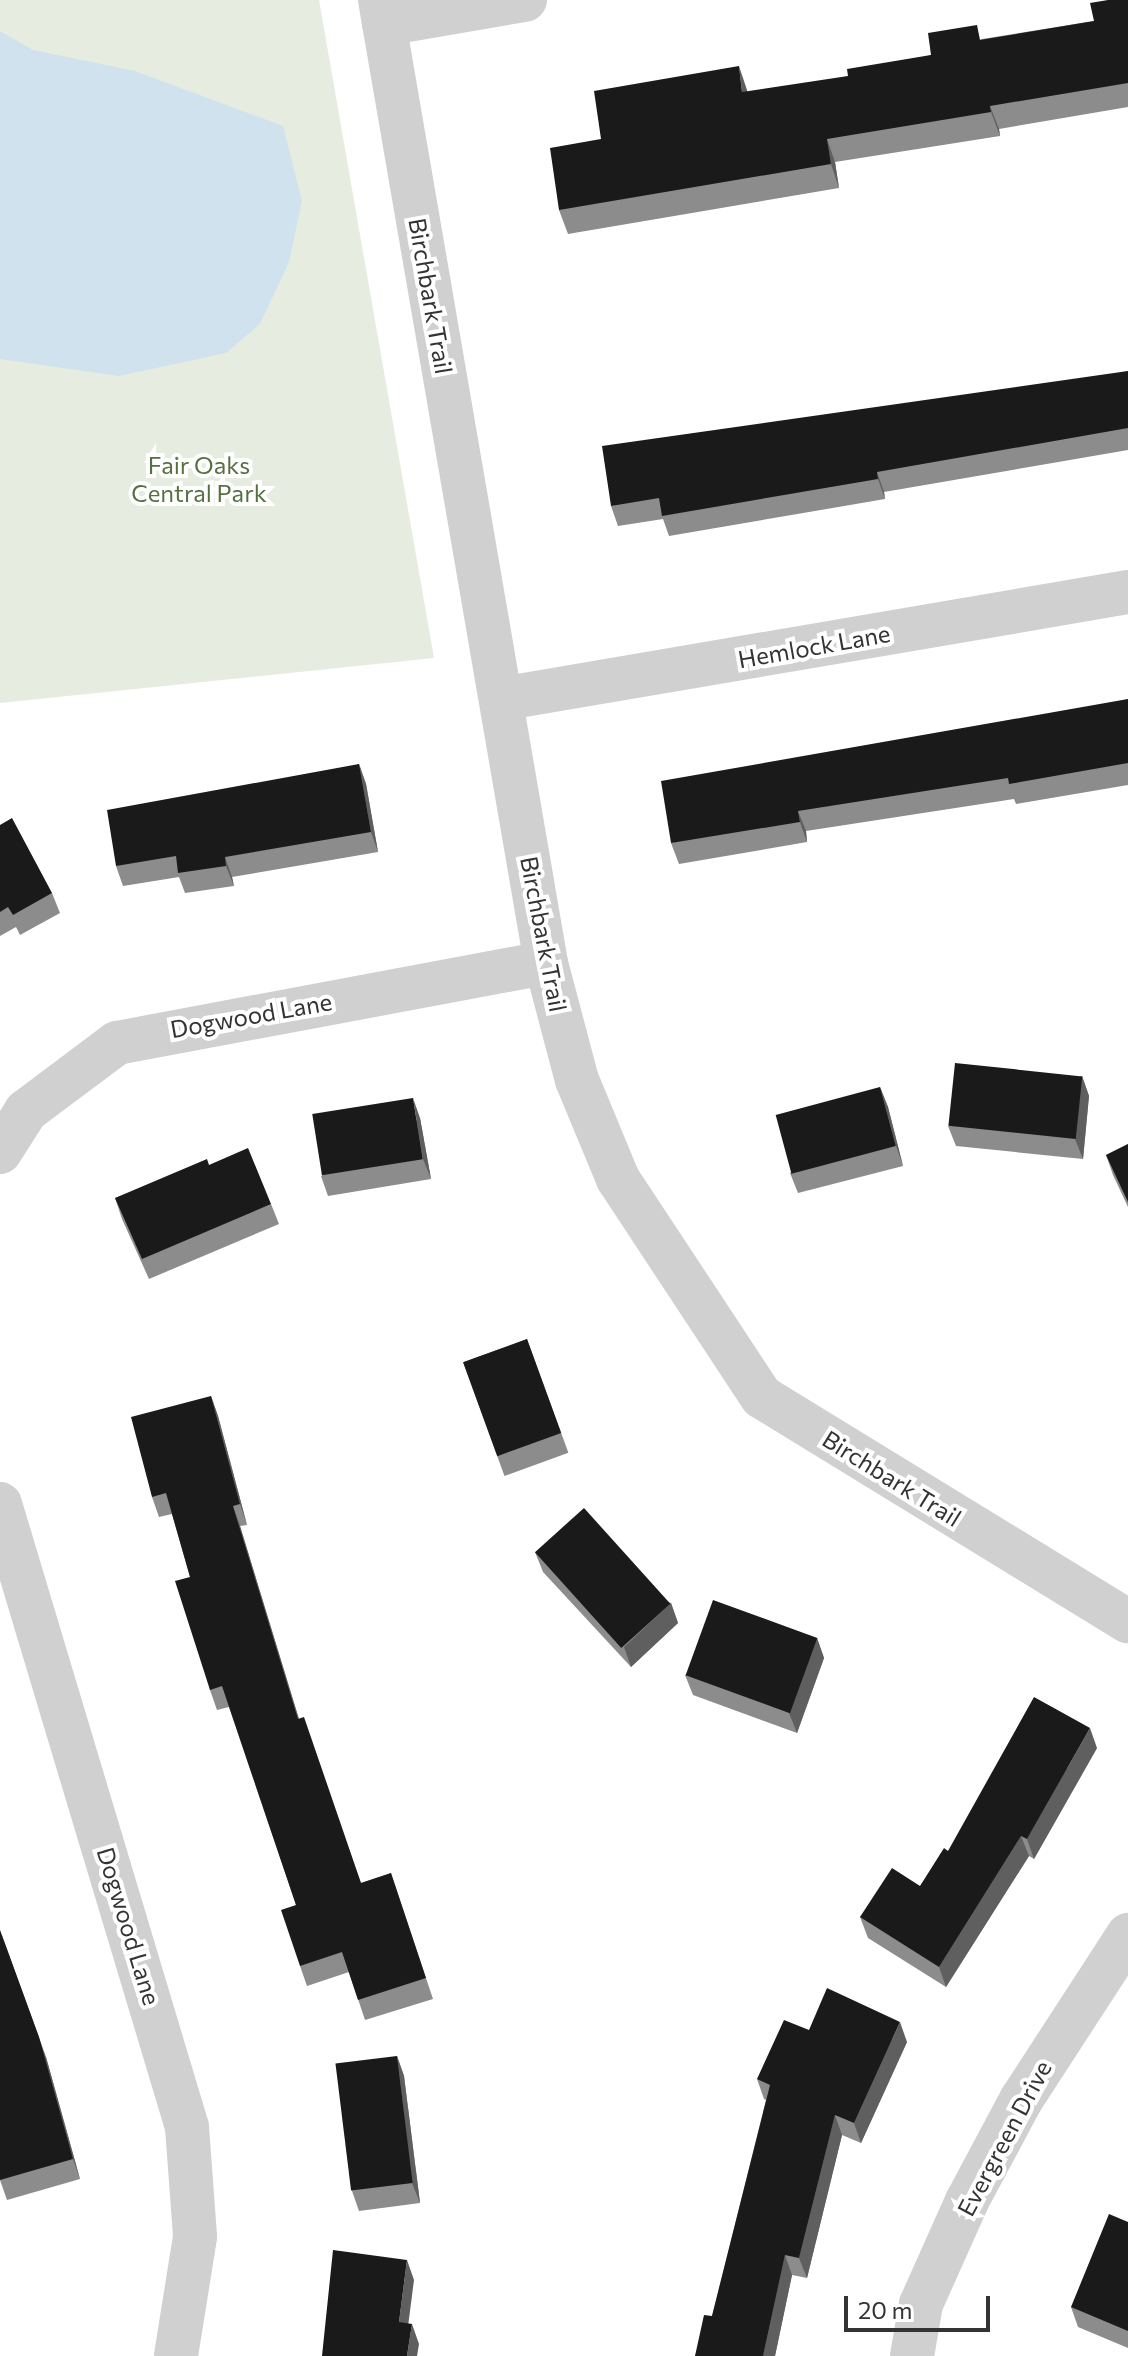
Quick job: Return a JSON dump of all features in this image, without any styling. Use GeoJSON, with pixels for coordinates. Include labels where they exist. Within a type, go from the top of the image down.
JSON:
{"type":"FeatureCollection","features":[{"type":"Feature","properties":{"kind":"street"},"geometry":{"type":"LineString","coordinates":[[382,12],[525,0]]}},
{"type":"Feature","properties":{"kind":"street","name":"Birchbark Trail"},"geometry":{"type":"LineString","coordinates":[[382,12],[546,963],[577,1080],[618,1179],[762,1397],[1128,1621]]}},
{"type":"Feature","properties":{"kind":"street","name":"Hemlock Lane"},"geometry":{"type":"LineString","coordinates":[[501,699],[1128,592]]}},
{"type":"Feature","properties":{"kind":"street","name":"Dogwood Lane"},"geometry":{"type":"LineString","coordinates":[[0,1152],[26,1111],[117,1043],[546,963]]}},
{"type":"Feature","properties":{"kind":"street","name":"Dogwood Lane"},"geometry":{"type":"LineString","coordinates":[[0,1504],[187,2127],[195,2237],[176,2356]]}},
{"type":"Feature","properties":{"kind":"street","name":"Evergreen Drive"},"geometry":{"type":"LineString","coordinates":[[912,2356],[921,2304],[967,2201],[1030,2086],[1128,1935]]}},
{"type":"Feature","properties":{"kind":"green space","name":"Fair Oaks Central Park"},"geometry":{"type":"Polygon","coordinates":[[[0,0],[319,0],[434,658],[0,703],[0,0]]]}},
{"type":"Feature","properties":{"kind":"water"},"geometry":{"type":"Polygon","coordinates":[[[0,31],[33,50],[135,71],[283,126],[302,201],[289,262],[260,324],[226,353],[119,376],[0,359],[0,31]]]}},
{"type":"Feature","properties":{"kind":"building"},"geometry":{"type":"Polygon","coordinates":[[[1128,0],[1128,83],[990,106],[991,112],[827,139],[831,164],[559,210],[550,148],[601,139],[594,91],[739,66],[742,92],[848,76],[847,69],[931,55],[928,33],[977,25],[980,40],[1094,21],[1090,3],[1128,0]]]}},
{"type":"Feature","properties":{"kind":"building"},"geometry":{"type":"Polygon","coordinates":[[[1128,371],[1128,428],[877,472],[878,479],[662,516],[659,498],[611,506],[602,446],[1128,371]]]}},
{"type":"Feature","properties":{"kind":"building"},"geometry":{"type":"Polygon","coordinates":[[[1128,699],[1128,763],[1009,784],[1008,778],[798,811],[800,822],[671,843],[661,781],[1128,699]]]}},
{"type":"Feature","properties":{"kind":"building"},"geometry":{"type":"Polygon","coordinates":[[[359,764],[371,832],[225,857],[226,866],[178,873],[176,856],[116,866],[107,810],[359,764]]]}},
{"type":"Feature","properties":{"kind":"building"},"geometry":{"type":"Polygon","coordinates":[[[12,818],[52,893],[13,915],[8,907],[0,912],[0,825],[12,818]]]}},
{"type":"Feature","properties":{"kind":"building"},"geometry":{"type":"Polygon","coordinates":[[[955,1063],[1082,1076],[1076,1139],[948,1126],[955,1063]]]}},
{"type":"Feature","properties":{"kind":"building"},"geometry":{"type":"Polygon","coordinates":[[[880,1087],[896,1146],[791,1174],[776,1115],[880,1087]]]}},
{"type":"Feature","properties":{"kind":"building"},"geometry":{"type":"Polygon","coordinates":[[[413,1098],[423,1159],[322,1175],[312,1114],[413,1098]]]}},
{"type":"Feature","properties":{"kind":"building"},"geometry":{"type":"Polygon","coordinates":[[[1128,1144],[1128,1202],[1106,1155],[1128,1144]]]}},
{"type":"Feature","properties":{"kind":"building"},"geometry":{"type":"Polygon","coordinates":[[[248,1148],[271,1204],[142,1259],[115,1198],[207,1159],[209,1165],[248,1148]]]}},
{"type":"Feature","properties":{"kind":"building"},"geometry":{"type":"Polygon","coordinates":[[[527,1339],[561,1433],[497,1456],[463,1362],[527,1339]]]}},
{"type":"Feature","properties":{"kind":"building"},"geometry":{"type":"Polygon","coordinates":[[[211,1396],[240,1504],[233,1506],[298,1719],[304,1717],[361,1883],[391,1873],[426,1978],[358,2000],[342,1952],[300,1966],[281,1910],[296,1905],[222,1686],[210,1690],[175,1581],[190,1577],[166,1493],[152,1497],[131,1417],[211,1396]]]}},
{"type":"Feature","properties":{"kind":"building"},"geometry":{"type":"Polygon","coordinates":[[[584,1508],[670,1604],[621,1648],[535,1552],[584,1508]]]}},
{"type":"Feature","properties":{"kind":"building"},"geometry":{"type":"Polygon","coordinates":[[[713,1600],[817,1638],[790,1713],[686,1675],[713,1600]]]}},
{"type":"Feature","properties":{"kind":"building"},"geometry":{"type":"Polygon","coordinates":[[[1034,1697],[1090,1728],[1027,1839],[1021,1836],[939,1967],[860,1917],[892,1868],[920,1886],[944,1848],[948,1851],[1034,1697]]]}},
{"type":"Feature","properties":{"kind":"building"},"geometry":{"type":"Polygon","coordinates":[[[0,1930],[39,2037],[73,2159],[0,2180],[0,1930]]]}},
{"type":"Feature","properties":{"kind":"building"},"geometry":{"type":"Polygon","coordinates":[[[827,1988],[900,2022],[854,2123],[835,2115],[799,2258],[785,2255],[763,2356],[695,2356],[704,2315],[712,2316],[770,2085],[757,2079],[784,2020],[809,2030],[827,1988]]]}},
{"type":"Feature","properties":{"kind":"building"},"geometry":{"type":"Polygon","coordinates":[[[397,2056],[413,2183],[351,2191],[335,2064],[397,2056]]]}},
{"type":"Feature","properties":{"kind":"building"},"geometry":{"type":"Polygon","coordinates":[[[1109,2214],[1128,2222],[1128,2331],[1071,2307],[1109,2214]]]}},
{"type":"Feature","properties":{"kind":"building"},"geometry":{"type":"Polygon","coordinates":[[[333,2250],[407,2260],[399,2322],[412,2324],[407,2356],[322,2356],[333,2250]]]}}]}
